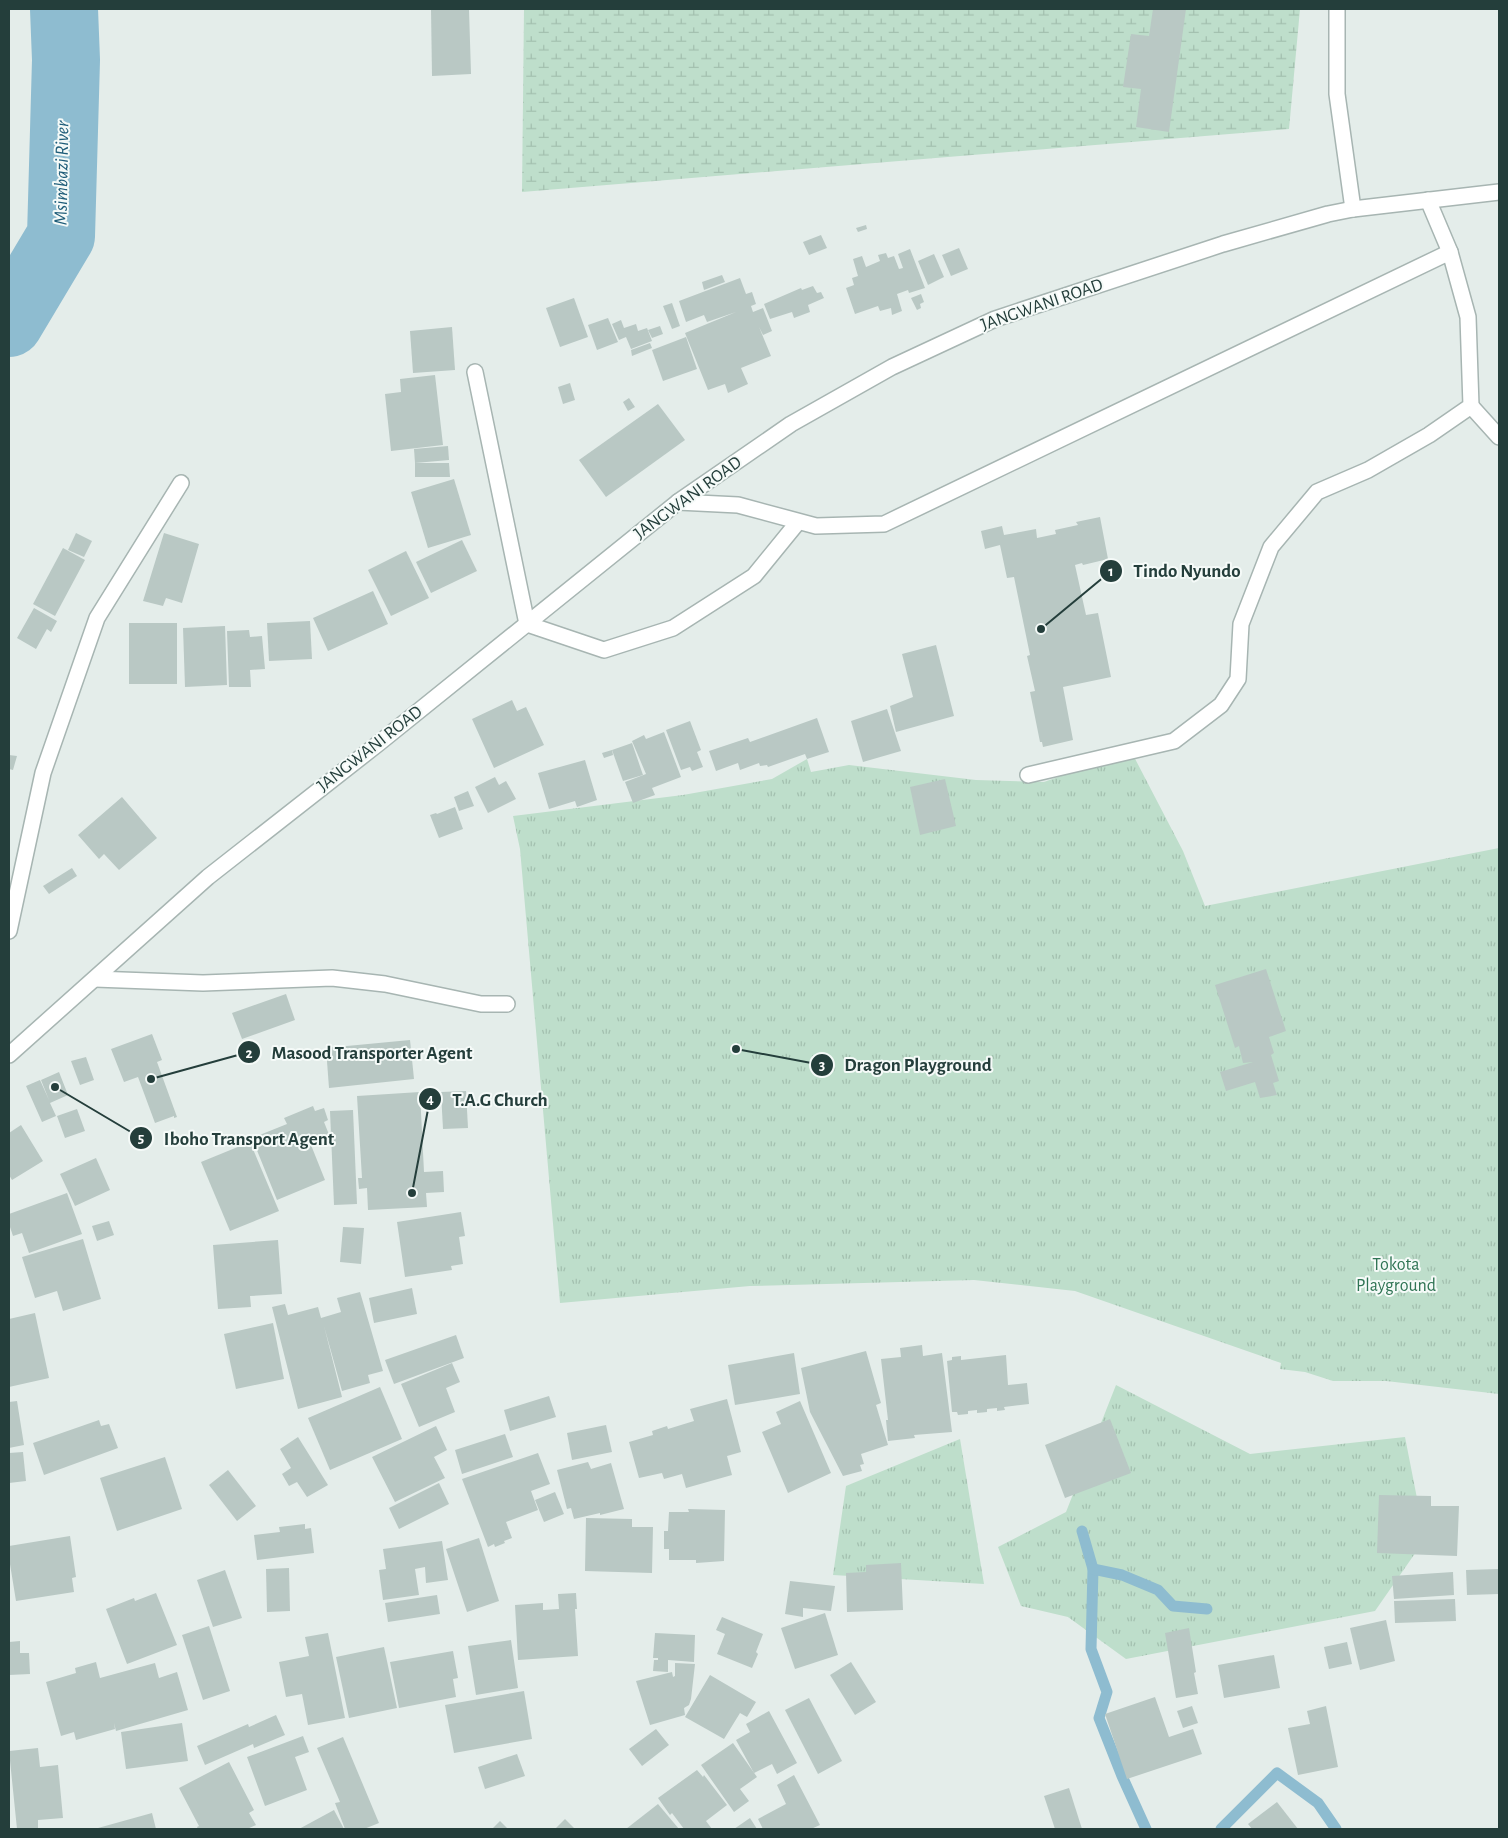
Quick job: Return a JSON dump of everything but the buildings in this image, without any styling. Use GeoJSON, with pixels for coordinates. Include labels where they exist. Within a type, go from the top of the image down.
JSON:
{"type":"FeatureCollection","features":[{"type":"Feature","properties":{"kind":"street"},"geometry":{"type":"LineString","coordinates":[[1337,9],[1336,94],[1352,209]]}},
{"type":"Feature","properties":{"kind":"street","name":"JANGWANI ROAD"},"geometry":{"type":"LineString","coordinates":[[9,1055],[208,878],[678,502],[791,424],[892,368],[995,319],[1223,244],[1352,209],[1499,192]]}},
{"type":"Feature","properties":{"kind":"street"},"geometry":{"type":"LineString","coordinates":[[1428,200],[1450,252],[1468,317],[1471,406],[1499,437]]}},
{"type":"Feature","properties":{"kind":"street"},"geometry":{"type":"LineString","coordinates":[[678,502],[738,505],[816,526],[884,524],[1450,252]]}},
{"type":"Feature","properties":{"kind":"street"},"geometry":{"type":"LineString","coordinates":[[475,372],[527,624],[604,650],[673,628],[754,576],[798,522]]}},
{"type":"Feature","properties":{"kind":"street"},"geometry":{"type":"LineString","coordinates":[[1028,776],[1174,741],[1221,705],[1238,678],[1241,624],[1271,547],[1317,492],[1368,470],[1429,435],[1471,406]]}},
{"type":"Feature","properties":{"kind":"street"},"geometry":{"type":"LineString","coordinates":[[9,931],[43,773],[97,618],[181,483]]}},
{"type":"Feature","properties":{"kind":"street"},"geometry":{"type":"LineString","coordinates":[[95,979],[203,983],[332,978],[385,984],[481,1004],[507,1004]]}},
{"type":"Feature","properties":{"kind":"green space"},"geometry":{"type":"Polygon","coordinates":[[[524,9],[1300,9],[1289,129],[522,192],[524,9]]]}},
{"type":"Feature","properties":{"kind":"green space","name":"Tokota Playground"},"geometry":{"type":"Polygon","coordinates":[[[1131,751],[1183,851],[1205,906],[1499,848],[1499,1394],[1386,1381],[1333,1381],[1305,1372],[1280,1369],[1281,1363],[1075,1291],[974,1280],[750,1286],[560,1303],[520,849],[513,816],[683,795],[772,779],[807,759],[811,772],[849,765],[976,780],[1044,782],[1131,751]]]}},
{"type":"Feature","properties":{"kind":"green space"},"geometry":{"type":"Polygon","coordinates":[[[1116,1385],[1250,1454],[1405,1437],[1425,1539],[1375,1611],[1126,1659],[1068,1617],[1021,1606],[998,1547],[1066,1512],[1116,1385]]]}},
{"type":"Feature","properties":{"kind":"green space"},"geometry":{"type":"Polygon","coordinates":[[[960,1439],[984,1584],[833,1575],[846,1486],[960,1439]]]}},
{"type":"Feature","properties":{"kind":"waterway","name":"Msimbazi River"},"geometry":{"type":"LineString","coordinates":[[9,323],[61,236],[66,60],[64,9]]}},
{"type":"Feature","properties":{"kind":"waterway"},"geometry":{"type":"LineString","coordinates":[[1082,1531],[1093,1569],[1091,1649],[1107,1692],[1099,1718],[1146,1829]]}},
{"type":"Feature","properties":{"kind":"waterway"},"geometry":{"type":"LineString","coordinates":[[1093,1569],[1122,1575],[1158,1590],[1173,1606],[1207,1609]]}},
{"type":"Feature","properties":{"kind":"waterway"},"geometry":{"type":"LineString","coordinates":[[1221,1829],[1277,1773],[1318,1803],[1336,1829]]}},
{"type":"Feature","properties":{"kind":"place","name":"Tindo Nyundo"},"geometry":{"type":"Point","coordinates":[1041,629]}},
{"type":"Feature","properties":{"kind":"place","name":"Dragon Playground"},"geometry":{"type":"Point","coordinates":[736,1049]}},
{"type":"Feature","properties":{"kind":"place","name":"Masood Transporter Agent"},"geometry":{"type":"Point","coordinates":[151,1079]}},
{"type":"Feature","properties":{"kind":"place","name":"Iboho Transport Agent"},"geometry":{"type":"Point","coordinates":[55,1087]}},
{"type":"Feature","properties":{"kind":"place","name":"T.A.G Church"},"geometry":{"type":"Point","coordinates":[412,1193]}}]}
